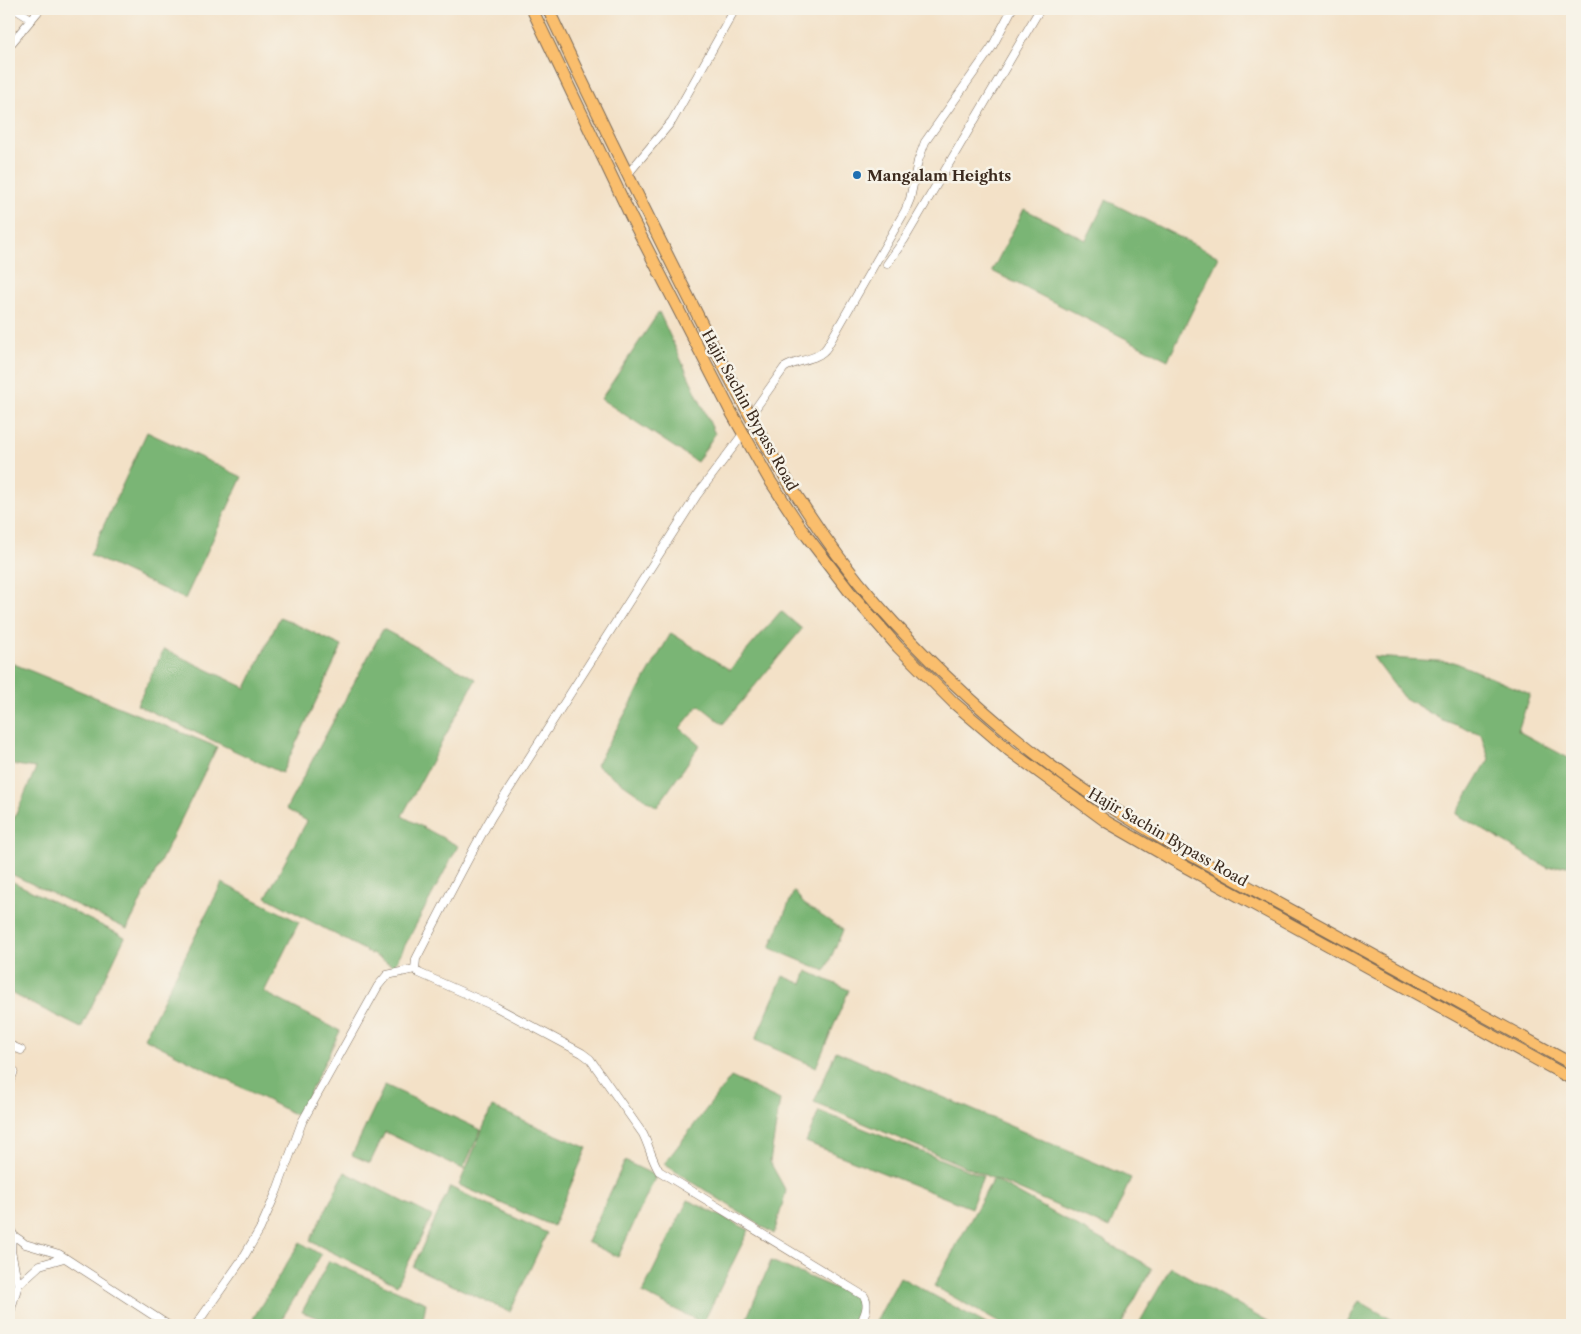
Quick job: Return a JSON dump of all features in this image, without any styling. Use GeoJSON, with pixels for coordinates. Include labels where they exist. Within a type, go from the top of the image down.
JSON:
{"type":"FeatureCollection","features":[{"type":"Feature","properties":{"kind":"highway","name":"Hajir Sachin Bypass Road"},"geometry":{"type":"LineString","coordinates":[[532,9],[632,219],[743,434],[803,531],[849,591],[898,647],[954,703],[1010,751],[1107,822],[1572,1080]]}},
{"type":"Feature","properties":{"kind":"highway"},"geometry":{"type":"LineString","coordinates":[[548,9],[627,175],[750,416],[788,484],[834,550],[876,603],[924,654],[982,710],[1051,766],[1115,810],[1176,847],[1572,1064]]}},
{"type":"Feature","properties":{"kind":"street"},"geometry":{"type":"LineString","coordinates":[[15,9],[32,19]]}},
{"type":"Feature","properties":{"kind":"street"},"geometry":{"type":"LineString","coordinates":[[9,46],[40,9]]}},
{"type":"Feature","properties":{"kind":"street"},"geometry":{"type":"LineString","coordinates":[[627,175],[672,121],[735,9]]}},
{"type":"Feature","properties":{"kind":"street"},"geometry":{"type":"LineString","coordinates":[[750,416],[784,368],[824,352],[906,211],[921,150],[925,142],[992,47],[1012,9]]}},
{"type":"Feature","properties":{"kind":"street"},"geometry":{"type":"LineString","coordinates":[[888,264],[1040,9]]}},
{"type":"Feature","properties":{"kind":"street"},"geometry":{"type":"LineString","coordinates":[[415,969],[416,959],[469,855],[492,816],[697,495],[743,434]]}},
{"type":"Feature","properties":{"kind":"street"},"geometry":{"type":"LineString","coordinates":[[196,1325],[243,1258],[260,1229],[276,1194],[302,1122],[378,986],[387,975],[415,969]]}},
{"type":"Feature","properties":{"kind":"street"},"geometry":{"type":"LineString","coordinates":[[415,969],[419,973],[496,1007],[590,1059],[643,1134],[660,1172],[864,1296],[867,1301],[867,1307],[860,1325]]}},
{"type":"Feature","properties":{"kind":"street"},"geometry":{"type":"LineString","coordinates":[[9,1045],[21,1050]]}},
{"type":"Feature","properties":{"kind":"street"},"geometry":{"type":"LineString","coordinates":[[9,1084],[14,1071]]}},
{"type":"Feature","properties":{"kind":"street"},"geometry":{"type":"LineString","coordinates":[[11,1230],[25,1244],[53,1252],[64,1258],[168,1325]]}},
{"type":"Feature","properties":{"kind":"street"},"geometry":{"type":"LineString","coordinates":[[9,1316],[18,1285],[11,1251],[11,1230]]}},
{"type":"Feature","properties":{"kind":"street"},"geometry":{"type":"LineString","coordinates":[[18,1285],[40,1265],[64,1258]]}},
{"type":"Feature","properties":{"kind":"green space"},"geometry":{"type":"Polygon","coordinates":[[[1106,200],[1219,257],[1168,360],[992,271],[1024,209],[1086,240],[1106,200]]]}},
{"type":"Feature","properties":{"kind":"green space"},"geometry":{"type":"Polygon","coordinates":[[[659,312],[715,434],[697,462],[601,399],[659,312]]]}},
{"type":"Feature","properties":{"kind":"green space"},"geometry":{"type":"Polygon","coordinates":[[[147,432],[242,477],[185,599],[90,555],[147,432]]]}},
{"type":"Feature","properties":{"kind":"green space"},"geometry":{"type":"Polygon","coordinates":[[[781,611],[802,629],[723,724],[699,705],[680,728],[700,745],[657,807],[596,765],[671,633],[730,670],[781,611]]]}},
{"type":"Feature","properties":{"kind":"green space"},"geometry":{"type":"Polygon","coordinates":[[[280,617],[342,646],[282,773],[137,705],[164,649],[246,688],[280,617]]]}},
{"type":"Feature","properties":{"kind":"green space"},"geometry":{"type":"Polygon","coordinates":[[[383,629],[476,679],[402,816],[458,846],[394,966],[266,897],[307,821],[286,809],[383,629]]]}},
{"type":"Feature","properties":{"kind":"green space"},"geometry":{"type":"Polygon","coordinates":[[[1373,657],[1454,662],[1530,694],[1518,731],[1572,760],[1572,864],[1548,868],[1456,814],[1489,759],[1481,734],[1440,719],[1403,697],[1373,657]]]}},
{"type":"Feature","properties":{"kind":"green space"},"geometry":{"type":"Polygon","coordinates":[[[9,662],[217,747],[127,929],[9,873],[9,830],[36,768],[9,764],[9,662]]]}},
{"type":"Feature","properties":{"kind":"green space"},"geometry":{"type":"Polygon","coordinates":[[[9,880],[125,937],[81,1028],[9,992],[9,880]]]}},
{"type":"Feature","properties":{"kind":"green space"},"geometry":{"type":"Polygon","coordinates":[[[222,883],[299,922],[264,992],[340,1031],[298,1116],[144,1038],[222,883]]]}},
{"type":"Feature","properties":{"kind":"green space"},"geometry":{"type":"Polygon","coordinates":[[[794,891],[804,904],[843,930],[825,971],[770,948],[794,891]]]}},
{"type":"Feature","properties":{"kind":"green space"},"geometry":{"type":"Polygon","coordinates":[[[807,971],[849,990],[816,1067],[755,1040],[783,976],[802,984],[807,971]]]}},
{"type":"Feature","properties":{"kind":"green space"},"geometry":{"type":"Polygon","coordinates":[[[836,1051],[1131,1178],[1109,1228],[814,1102],[836,1051]]]}},
{"type":"Feature","properties":{"kind":"green space"},"geometry":{"type":"Polygon","coordinates":[[[731,1077],[780,1100],[770,1162],[786,1191],[774,1234],[664,1164],[731,1077]]]}},
{"type":"Feature","properties":{"kind":"green space"},"geometry":{"type":"Polygon","coordinates":[[[385,1085],[481,1130],[463,1169],[385,1132],[370,1163],[352,1155],[385,1085]]]}},
{"type":"Feature","properties":{"kind":"green space"},"geometry":{"type":"Polygon","coordinates":[[[492,1107],[587,1148],[553,1226],[459,1185],[492,1107]]]}},
{"type":"Feature","properties":{"kind":"green space"},"geometry":{"type":"Polygon","coordinates":[[[819,1111],[983,1176],[971,1208],[806,1142],[819,1111]]]}},
{"type":"Feature","properties":{"kind":"green space"},"geometry":{"type":"Polygon","coordinates":[[[625,1161],[656,1176],[618,1257],[587,1242],[625,1161]]]}},
{"type":"Feature","properties":{"kind":"green space"},"geometry":{"type":"Polygon","coordinates":[[[345,1172],[432,1216],[397,1285],[310,1241],[345,1172]]]}},
{"type":"Feature","properties":{"kind":"green space"},"geometry":{"type":"Polygon","coordinates":[[[993,1179],[1152,1268],[1121,1325],[1003,1325],[934,1286],[993,1179]]]}},
{"type":"Feature","properties":{"kind":"green space"},"geometry":{"type":"Polygon","coordinates":[[[450,1187],[547,1233],[510,1312],[413,1267],[450,1187]]]}},
{"type":"Feature","properties":{"kind":"green space"},"geometry":{"type":"Polygon","coordinates":[[[688,1200],[749,1230],[703,1323],[642,1293],[688,1200]]]}},
{"type":"Feature","properties":{"kind":"green space"},"geometry":{"type":"Polygon","coordinates":[[[300,1242],[321,1255],[278,1325],[249,1325],[300,1242]]]}},
{"type":"Feature","properties":{"kind":"green space"},"geometry":{"type":"Polygon","coordinates":[[[329,1261],[426,1303],[422,1325],[337,1325],[302,1312],[329,1261]]]}},
{"type":"Feature","properties":{"kind":"green space"},"geometry":{"type":"Polygon","coordinates":[[[771,1261],[863,1300],[852,1325],[744,1325],[771,1261]]]}},
{"type":"Feature","properties":{"kind":"green space"},"geometry":{"type":"Polygon","coordinates":[[[1171,1267],[1273,1325],[1138,1325],[1171,1267]]]}},
{"type":"Feature","properties":{"kind":"green space"},"geometry":{"type":"Polygon","coordinates":[[[900,1277],[988,1325],[874,1325],[900,1277]]]}},
{"type":"Feature","properties":{"kind":"green space"},"geometry":{"type":"Polygon","coordinates":[[[1359,1301],[1401,1325],[1346,1325],[1359,1301]]]}},
{"type":"Feature","properties":{"kind":"place","name":"Mangalam Heights"},"geometry":{"type":"Point","coordinates":[857,175]}}]}
